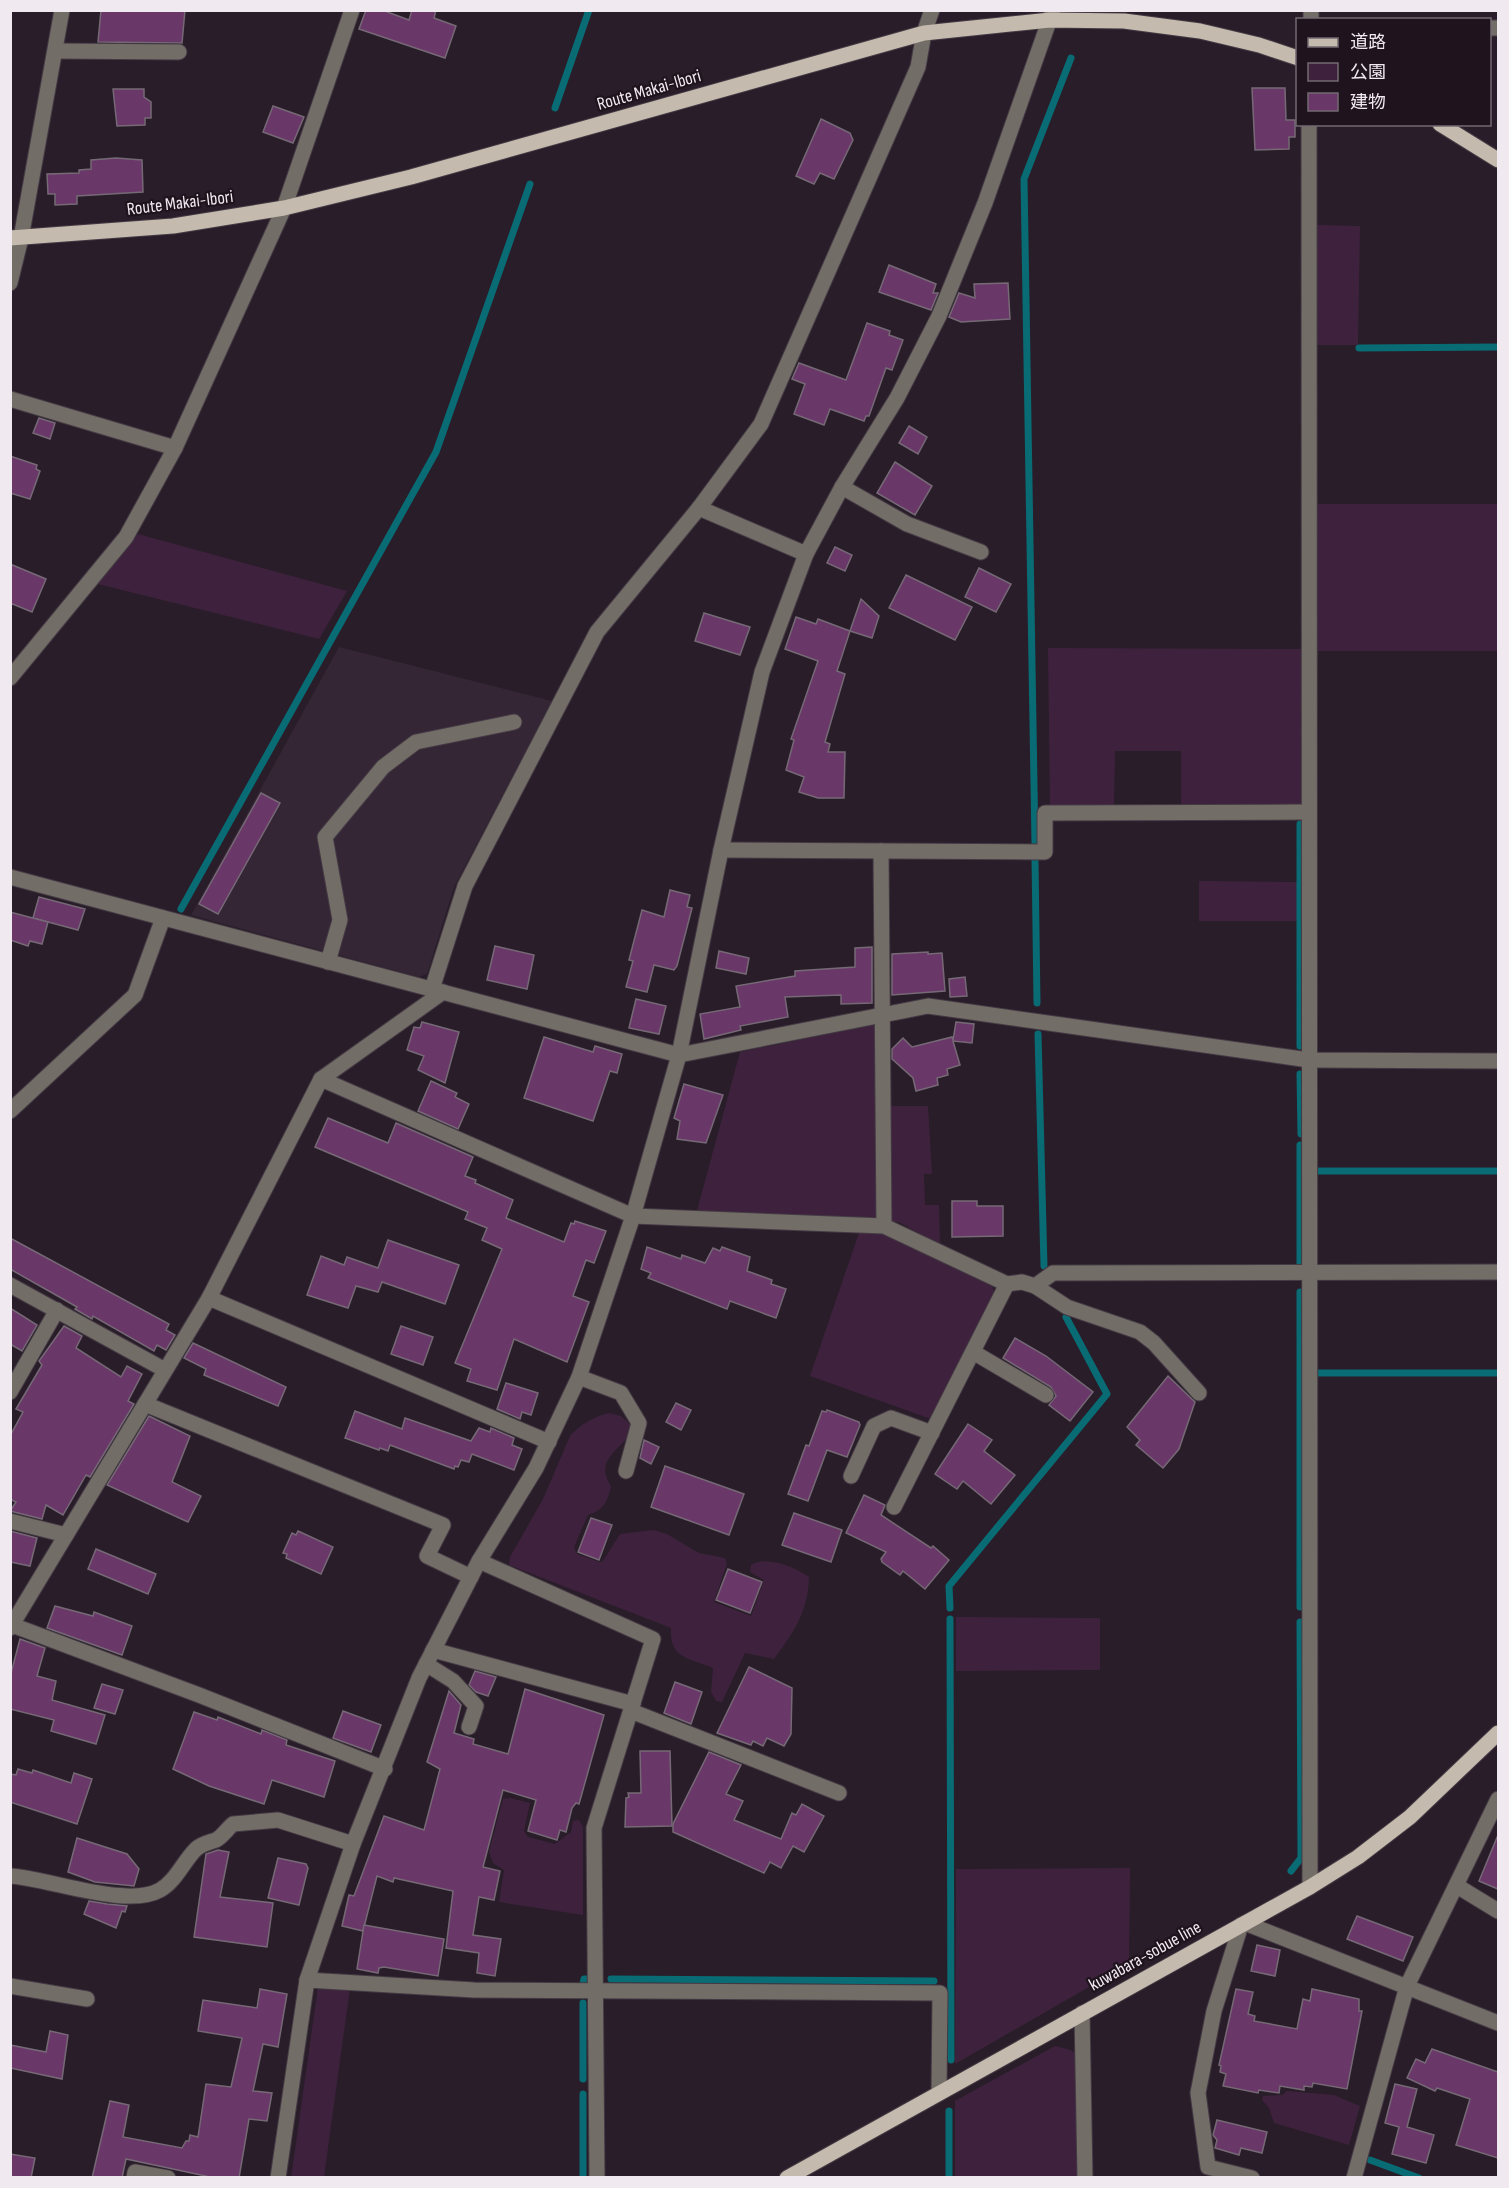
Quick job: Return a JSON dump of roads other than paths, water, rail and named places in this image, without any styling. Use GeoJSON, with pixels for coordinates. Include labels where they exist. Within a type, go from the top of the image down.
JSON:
{"type":"FeatureCollection","features":[{"type":"Feature","properties":{"kind":"main road","name":"Route Makai-Ibori"},"geometry":{"type":"LineString","coordinates":[[16,238],[173,226],[284,208],[411,177],[924,33],[1051,15],[1124,21],[1200,31],[1259,45],[1296,57]]}},
{"type":"Feature","properties":{"kind":"main road"},"geometry":{"type":"LineString","coordinates":[[1443,126],[1498,160]]}},
{"type":"Feature","properties":{"kind":"main road","name":"kuwabara-sobue line"},"geometry":{"type":"LineString","coordinates":[[787,2178],[1310,1887],[1358,1857],[1410,1817],[1498,1733]]}},
{"type":"Feature","properties":{"kind":"street"},"geometry":{"type":"LineString","coordinates":[[10,283],[16,238],[56,51],[62,10]]}},
{"type":"Feature","properties":{"kind":"street"},"geometry":{"type":"LineString","coordinates":[[10,678],[126,537],[175,448],[284,208],[352,10]]}},
{"type":"Feature","properties":{"kind":"street"},"geometry":{"type":"LineString","coordinates":[[385,1769],[199,1695],[11,1626],[209,1298],[321,1079],[438,991],[465,886],[597,632],[699,507],[761,424],[918,67],[924,33],[932,10]]}},
{"type":"Feature","properties":{"kind":"street"},"geometry":{"type":"LineString","coordinates":[[278,2178],[307,1980],[353,1844],[426,1664],[479,1561],[549,1442],[579,1377],[633,1216],[679,1055],[721,850],[762,672],[806,554],[842,487],[897,398],[939,316],[985,203],[1051,15]]}},
{"type":"Feature","properties":{"kind":"street"},"geometry":{"type":"LineString","coordinates":[[56,51],[179,52]]}},
{"type":"Feature","properties":{"kind":"street"},"geometry":{"type":"LineString","coordinates":[[1309,126],[1310,1887]]}},
{"type":"Feature","properties":{"kind":"street"},"geometry":{"type":"LineString","coordinates":[[10,399],[175,448]]}},
{"type":"Feature","properties":{"kind":"street"},"geometry":{"type":"LineString","coordinates":[[842,487],[908,524],[981,552]]}},
{"type":"Feature","properties":{"kind":"street"},"geometry":{"type":"LineString","coordinates":[[699,507],[806,554]]}},
{"type":"Feature","properties":{"kind":"street"},"geometry":{"type":"LineString","coordinates":[[328,962],[340,920],[325,837],[383,767],[416,742],[514,722]]}},
{"type":"Feature","properties":{"kind":"street"},"geometry":{"type":"LineString","coordinates":[[721,850],[1045,852],[1045,813],[1309,812]]}},
{"type":"Feature","properties":{"kind":"street"},"geometry":{"type":"LineString","coordinates":[[881,851],[884,1226]]}},
{"type":"Feature","properties":{"kind":"street"},"geometry":{"type":"LineString","coordinates":[[10,877],[679,1055],[928,1005],[1309,1060],[1498,1060]]}},
{"type":"Feature","properties":{"kind":"street"},"geometry":{"type":"LineString","coordinates":[[10,1111],[135,995],[163,918]]}},
{"type":"Feature","properties":{"kind":"street"},"geometry":{"type":"LineString","coordinates":[[321,1079],[633,1216],[884,1226],[1008,1284],[1022,1282],[1035,1286],[1067,1307],[1140,1332],[1199,1393]]}},
{"type":"Feature","properties":{"kind":"street"},"geometry":{"type":"LineString","coordinates":[[1035,1286],[1053,1273],[1498,1272]]}},
{"type":"Feature","properties":{"kind":"street"},"geometry":{"type":"LineString","coordinates":[[894,1507],[1008,1284]]}},
{"type":"Feature","properties":{"kind":"street"},"geometry":{"type":"LineString","coordinates":[[10,1285],[165,1370]]}},
{"type":"Feature","properties":{"kind":"street"},"geometry":{"type":"LineString","coordinates":[[209,1298],[549,1442]]}},
{"type":"Feature","properties":{"kind":"street"},"geometry":{"type":"LineString","coordinates":[[10,1392],[57,1310]]}},
{"type":"Feature","properties":{"kind":"street"},"geometry":{"type":"LineString","coordinates":[[973,1352],[1046,1395]]}},
{"type":"Feature","properties":{"kind":"street"},"geometry":{"type":"LineString","coordinates":[[579,1377],[621,1393],[639,1424],[626,1471]]}},
{"type":"Feature","properties":{"kind":"street"},"geometry":{"type":"LineString","coordinates":[[145,1404],[443,1525],[427,1556],[471,1577]]}},
{"type":"Feature","properties":{"kind":"street"},"geometry":{"type":"LineString","coordinates":[[851,1476],[874,1425],[891,1418],[932,1432]]}},
{"type":"Feature","properties":{"kind":"street"},"geometry":{"type":"LineString","coordinates":[[10,1521],[66,1535]]}},
{"type":"Feature","properties":{"kind":"street"},"geometry":{"type":"LineString","coordinates":[[479,1561],[653,1639],[594,1828],[597,2178]]}},
{"type":"Feature","properties":{"kind":"street"},"geometry":{"type":"LineString","coordinates":[[433,1650],[632,1708],[747,1758],[839,1793]]}},
{"type":"Feature","properties":{"kind":"street"},"geometry":{"type":"LineString","coordinates":[[426,1664],[453,1681],[476,1706],[469,1727]]}},
{"type":"Feature","properties":{"kind":"street"},"geometry":{"type":"LineString","coordinates":[[1354,2178],[1407,1986],[1498,1799]]}},
{"type":"Feature","properties":{"kind":"street"},"geometry":{"type":"LineString","coordinates":[[10,1876],[52,1882],[80,1890],[140,1895],[159,1891],[174,1878],[182,1864],[198,1847],[206,1841],[217,1840],[233,1824],[278,1820],[353,1844]]}},
{"type":"Feature","properties":{"kind":"street"},"geometry":{"type":"LineString","coordinates":[[1457,1886],[1498,1911]]}},
{"type":"Feature","properties":{"kind":"street"},"geometry":{"type":"LineString","coordinates":[[1251,2178],[1208,2167],[1198,2092],[1215,2011],[1243,1924],[1498,2023]]}},
{"type":"Feature","properties":{"kind":"street"},"geometry":{"type":"LineString","coordinates":[[307,1980],[474,1989],[596,1992],[940,1993],[939,2092]]}},
{"type":"Feature","properties":{"kind":"street"},"geometry":{"type":"LineString","coordinates":[[10,1986],[87,1999]]}},
{"type":"Feature","properties":{"kind":"street"},"geometry":{"type":"LineString","coordinates":[[1082,2013],[1085,2178]]}},
{"type":"Feature","properties":{"kind":"street"},"geometry":{"type":"LineString","coordinates":[[134,2178],[135,2172],[168,2178]]}},
{"type":"Feature","properties":{"kind":"waterway"},"geometry":{"type":"LineString","coordinates":[[555,108],[589,10]]}},
{"type":"Feature","properties":{"kind":"waterway"},"geometry":{"type":"LineString","coordinates":[[1035,845],[1024,179],[1071,58]]}},
{"type":"Feature","properties":{"kind":"waterway"},"geometry":{"type":"LineString","coordinates":[[181,909],[436,452],[530,184]]}},
{"type":"Feature","properties":{"kind":"waterway"},"geometry":{"type":"LineString","coordinates":[[1359,348],[1498,347]]}},
{"type":"Feature","properties":{"kind":"waterway"},"geometry":{"type":"LineString","coordinates":[[1300,824],[1300,1046]]}},
{"type":"Feature","properties":{"kind":"waterway"},"geometry":{"type":"LineString","coordinates":[[1035,858],[1037,1003]]}},
{"type":"Feature","properties":{"kind":"waterway"},"geometry":{"type":"LineString","coordinates":[[1038,1034],[1044,1266]]}},
{"type":"Feature","properties":{"kind":"waterway"},"geometry":{"type":"LineString","coordinates":[[1300,1074],[1301,1134]]}},
{"type":"Feature","properties":{"kind":"waterway"},"geometry":{"type":"LineString","coordinates":[[1300,1145],[1300,1267]]}},
{"type":"Feature","properties":{"kind":"waterway"},"geometry":{"type":"LineString","coordinates":[[1319,1171],[1498,1171]]}},
{"type":"Feature","properties":{"kind":"waterway"},"geometry":{"type":"LineString","coordinates":[[1300,1292],[1300,1607]]}},
{"type":"Feature","properties":{"kind":"waterway"},"geometry":{"type":"LineString","coordinates":[[950,1608],[949,1586],[1107,1394],[1066,1317]]}},
{"type":"Feature","properties":{"kind":"waterway"},"geometry":{"type":"LineString","coordinates":[[1318,1373],[1498,1373]]}},
{"type":"Feature","properties":{"kind":"waterway"},"geometry":{"type":"LineString","coordinates":[[950,1619],[951,2060]]}},
{"type":"Feature","properties":{"kind":"waterway"},"geometry":{"type":"LineString","coordinates":[[1291,1871],[1301,1858],[1300,1622]]}},
{"type":"Feature","properties":{"kind":"waterway"},"geometry":{"type":"LineString","coordinates":[[583,1984],[584,1979],[587,1979]]}},
{"type":"Feature","properties":{"kind":"waterway"},"geometry":{"type":"LineString","coordinates":[[611,1979],[934,1981]]}},
{"type":"Feature","properties":{"kind":"waterway"},"geometry":{"type":"LineString","coordinates":[[583,2003],[583,2079]]}},
{"type":"Feature","properties":{"kind":"waterway"},"geometry":{"type":"LineString","coordinates":[[583,2094],[583,2178]]}},
{"type":"Feature","properties":{"kind":"waterway"},"geometry":{"type":"LineString","coordinates":[[949,2111],[949,2178]]}},
{"type":"Feature","properties":{"kind":"waterway"},"geometry":{"type":"LineString","coordinates":[[1370,2160],[1419,2178]]}}]}
